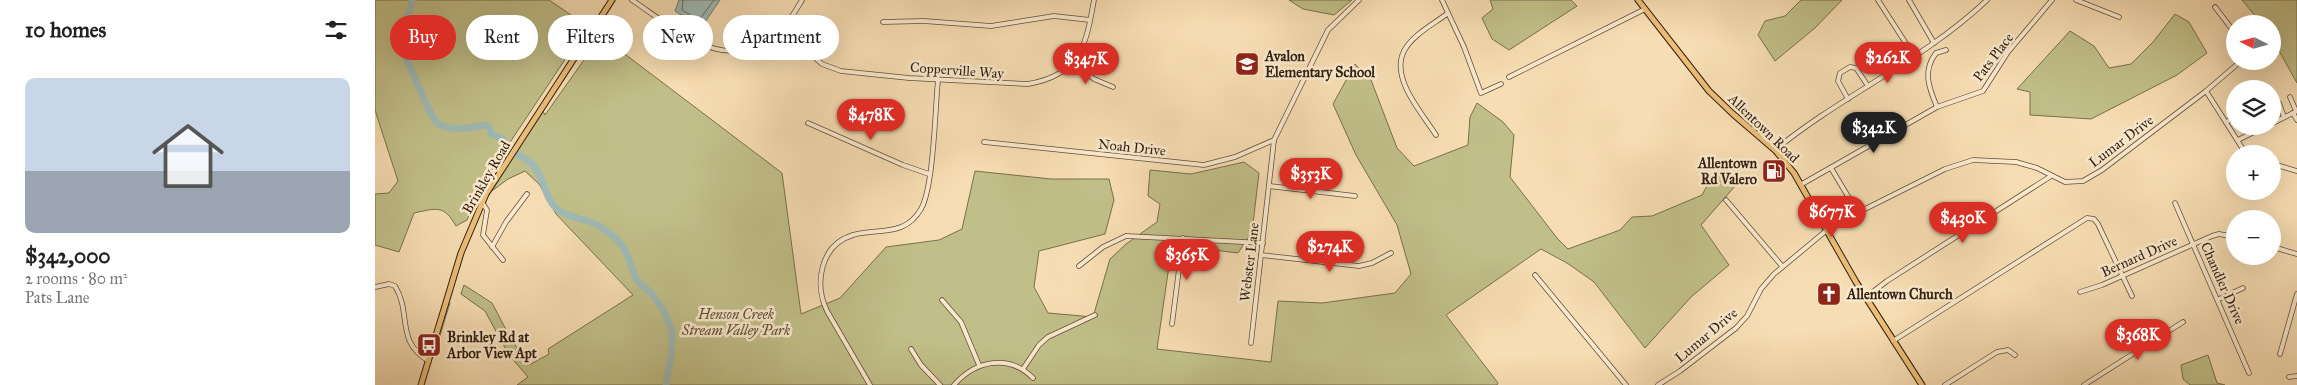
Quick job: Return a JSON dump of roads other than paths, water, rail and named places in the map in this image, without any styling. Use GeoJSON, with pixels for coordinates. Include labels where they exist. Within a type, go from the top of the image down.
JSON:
{"type":"FeatureCollection","features":[{"type":"Feature","properties":{"kind":"main road","name":"Brinkley Road"},"geometry":{"type":"LineString","coordinates":[[421,385],[461,253],[482,202],[508,158],[612,0]]}},
{"type":"Feature","properties":{"kind":"main road","name":"Allentown Road"},"geometry":{"type":"LineString","coordinates":[[1638,0],[1713,95],[1775,150],[1802,184],[1865,298],[1922,385]]}},
{"type":"Feature","properties":{"kind":"street"},"geometry":{"type":"LineString","coordinates":[[632,0],[694,41],[723,51]]}},
{"type":"Feature","properties":{"kind":"street"},"geometry":{"type":"LineString","coordinates":[[791,15],[802,0]]}},
{"type":"Feature","properties":{"kind":"street","name":"Copperville Way"},"geometry":{"type":"LineString","coordinates":[[818,60],[822,64],[835,69],[938,80],[1028,84],[1049,78],[1073,62],[1087,40],[1093,0]]}},
{"type":"Feature","properties":{"kind":"street","name":"Webster Lane"},"geometry":{"type":"LineString","coordinates":[[1251,343],[1274,140],[1328,30],[1359,0]]}},
{"type":"Feature","properties":{"kind":"street"},"geometry":{"type":"LineString","coordinates":[[1442,0],[1467,53],[1481,92],[1501,84]]}},
{"type":"Feature","properties":{"kind":"street"},"geometry":{"type":"LineString","coordinates":[[1878,0],[1914,56]]}},
{"type":"Feature","properties":{"kind":"street"},"geometry":{"type":"LineString","coordinates":[[1909,0],[1934,43]]}},
{"type":"Feature","properties":{"kind":"street"},"geometry":{"type":"LineString","coordinates":[[1775,150],[1848,99],[1934,43],[1987,0]]}},
{"type":"Feature","properties":{"kind":"street","name":"Pats Place"},"geometry":{"type":"LineString","coordinates":[[1802,184],[1937,107],[1971,96],[1987,88],[2008,52],[2052,0]]}},
{"type":"Feature","properties":{"kind":"street"},"geometry":{"type":"LineString","coordinates":[[2075,0],[2119,17]]}},
{"type":"Feature","properties":{"kind":"street"},"geometry":{"type":"LineString","coordinates":[[2215,6],[2226,21]]}},
{"type":"Feature","properties":{"kind":"street"},"geometry":{"type":"LineString","coordinates":[[1509,78],[1646,8]]}},
{"type":"Feature","properties":{"kind":"street"},"geometry":{"type":"LineString","coordinates":[[1436,134],[1404,82],[1401,64],[1404,51],[1412,41],[1448,13]]}},
{"type":"Feature","properties":{"kind":"street"},"geometry":{"type":"LineString","coordinates":[[883,22],[924,21],[991,26],[1054,16],[1090,20]]}},
{"type":"Feature","properties":{"kind":"street"},"geometry":{"type":"LineString","coordinates":[[1937,107],[1928,84],[1927,74],[1934,56],[1939,51],[1946,50]]}},
{"type":"Feature","properties":{"kind":"street"},"geometry":{"type":"LineString","coordinates":[[1073,62],[1089,76],[1113,87]]}},
{"type":"Feature","properties":{"kind":"street"},"geometry":{"type":"LineString","coordinates":[[1848,99],[1838,81],[1839,75],[1848,67],[1856,68],[1868,86]]}},
{"type":"Feature","properties":{"kind":"street","name":"Lumar Drive"},"geometry":{"type":"LineString","coordinates":[[1658,385],[1680,371],[1736,328],[1747,316],[1764,285],[1783,266],[1827,230],[1928,177],[1966,162],[2009,160],[2037,168],[2051,176],[2075,183],[2090,178],[2206,91],[2230,70]]}},
{"type":"Feature","properties":{"kind":"street"},"geometry":{"type":"LineString","coordinates":[[870,385],[822,301],[819,280],[821,271],[825,259],[843,240],[854,235],[889,231],[910,223],[922,208],[929,174],[938,80]]}},
{"type":"Feature","properties":{"kind":"street"},"geometry":{"type":"LineString","coordinates":[[2206,91],[2226,122]]}},
{"type":"Feature","properties":{"kind":"street"},"geometry":{"type":"LineString","coordinates":[[2290,97],[2297,120]]}},
{"type":"Feature","properties":{"kind":"street"},"geometry":{"type":"LineString","coordinates":[[2281,108],[2285,117]]}},
{"type":"Feature","properties":{"kind":"street"},"geometry":{"type":"LineString","coordinates":[[2281,119],[2295,111]]}},
{"type":"Feature","properties":{"kind":"street"},"geometry":{"type":"LineString","coordinates":[[808,123],[903,165],[929,174]]}},
{"type":"Feature","properties":{"kind":"street"},"geometry":{"type":"LineString","coordinates":[[2235,135],[2241,145]]}},
{"type":"Feature","properties":{"kind":"street"},"geometry":{"type":"LineString","coordinates":[[2238,140],[2246,135]]}},
{"type":"Feature","properties":{"kind":"street","name":"Noah Drive"},"geometry":{"type":"LineString","coordinates":[[984,142],[1204,165],[1229,159],[1274,140]]}},
{"type":"Feature","properties":{"kind":"street"},"geometry":{"type":"LineString","coordinates":[[2281,166],[2297,171]]}},
{"type":"Feature","properties":{"kind":"street"},"geometry":{"type":"LineString","coordinates":[[1831,168],[1858,213]]}},
{"type":"Feature","properties":{"kind":"street"},"geometry":{"type":"LineString","coordinates":[[1865,298],[1887,281],[2051,176]]}},
{"type":"Feature","properties":{"kind":"street"},"geometry":{"type":"LineString","coordinates":[[1269,186],[1355,196]]}},
{"type":"Feature","properties":{"kind":"street"},"geometry":{"type":"LineString","coordinates":[[492,247],[506,222],[527,194]]}},
{"type":"Feature","properties":{"kind":"street"},"geometry":{"type":"LineString","coordinates":[[1726,200],[1783,266]]}},
{"type":"Feature","properties":{"kind":"street"},"geometry":{"type":"LineString","coordinates":[[482,202],[487,210],[483,235],[503,260]]}},
{"type":"Feature","properties":{"kind":"street","name":"Chandler Drive"},"geometry":{"type":"LineString","coordinates":[[2175,203],[2219,299],[2249,374]]}},
{"type":"Feature","properties":{"kind":"street"},"geometry":{"type":"LineString","coordinates":[[1893,341],[2087,218],[2094,219],[2099,224],[2132,296]]}},
{"type":"Feature","properties":{"kind":"street","name":"Bernard Drive"},"geometry":{"type":"LineString","coordinates":[[2080,292],[2088,291],[2217,234],[2226,235]]}},
{"type":"Feature","properties":{"kind":"street"},"geometry":{"type":"LineString","coordinates":[[1079,266],[1103,247],[1126,236],[1263,243]]}},
{"type":"Feature","properties":{"kind":"street"},"geometry":{"type":"LineString","coordinates":[[1172,324],[1183,238]]}},
{"type":"Feature","properties":{"kind":"street"},"geometry":{"type":"LineString","coordinates":[[2281,249],[2297,254]]}},
{"type":"Feature","properties":{"kind":"street"},"geometry":{"type":"LineString","coordinates":[[1261,255],[1359,266],[1372,263],[1391,253]]}},
{"type":"Feature","properties":{"kind":"street"},"geometry":{"type":"LineString","coordinates":[[1535,275],[1626,385]]}},
{"type":"Feature","properties":{"kind":"street"},"geometry":{"type":"LineString","coordinates":[[375,287],[389,284],[395,286],[411,345],[417,354],[429,361]]}},
{"type":"Feature","properties":{"kind":"street"},"geometry":{"type":"LineString","coordinates":[[2219,299],[2243,288]]}},
{"type":"Feature","properties":{"kind":"street"},"geometry":{"type":"LineString","coordinates":[[2280,354],[2297,294]]}},
{"type":"Feature","properties":{"kind":"street"},"geometry":{"type":"LineString","coordinates":[[942,300],[961,322],[979,365]]}},
{"type":"Feature","properties":{"kind":"street"},"geometry":{"type":"LineString","coordinates":[[1023,369],[1039,345],[1048,337],[1095,315]]}},
{"type":"Feature","properties":{"kind":"street"},"geometry":{"type":"LineString","coordinates":[[2084,385],[2183,322]]}},
{"type":"Feature","properties":{"kind":"street"},"geometry":{"type":"LineString","coordinates":[[911,349],[921,365],[940,385]]}},
{"type":"Feature","properties":{"kind":"street"},"geometry":{"type":"LineString","coordinates":[[1945,385],[1997,352],[2008,350],[2015,355]]}},
{"type":"Feature","properties":{"kind":"street"},"geometry":{"type":"LineString","coordinates":[[954,385],[961,376],[979,365],[1001,362],[1023,369],[1033,378]]}},
{"type":"Feature","properties":{"kind":"street"},"geometry":{"type":"LineString","coordinates":[[2289,377],[2297,376]]}},
{"type":"Feature","properties":{"kind":"water"},"geometry":{"type":"Polygon","coordinates":[[[679,0],[720,0],[710,15],[681,15],[675,11],[679,0]]]}},
{"type":"Feature","properties":{"kind":"waterway"},"geometry":{"type":"LineString","coordinates":[[412,0],[401,41],[405,56],[436,122],[453,128],[485,125],[490,128],[491,134],[503,139],[510,149],[533,165],[540,175],[548,197],[558,210],[599,226],[621,244],[627,253],[636,278],[649,291],[667,316],[672,337],[672,347],[666,385]]}},
{"type":"Feature","properties":{"kind":"waterway"},"geometry":{"type":"LineString","coordinates":[[438,342],[450,303]]}},
{"type":"Feature","properties":{"kind":"place","name":"Avalon Elementary School"},"geometry":{"type":"Point","coordinates":[1247,64]}},
{"type":"Feature","properties":{"kind":"place","name":"Allentown Rd Valero"},"geometry":{"type":"Point","coordinates":[1774,171]}},
{"type":"Feature","properties":{"kind":"place","name":"Allentown Church"},"geometry":{"type":"Point","coordinates":[1829,294]}},
{"type":"Feature","properties":{"kind":"place","name":"Brinkley Rd at Arbor View Apt"},"geometry":{"type":"Point","coordinates":[429,345]}},
{"type":"Feature","properties":{"kind":"park label","name":"Henson Creek Stream Valley Park"},"geometry":{"type":"Point","coordinates":[736,322]}}]}
